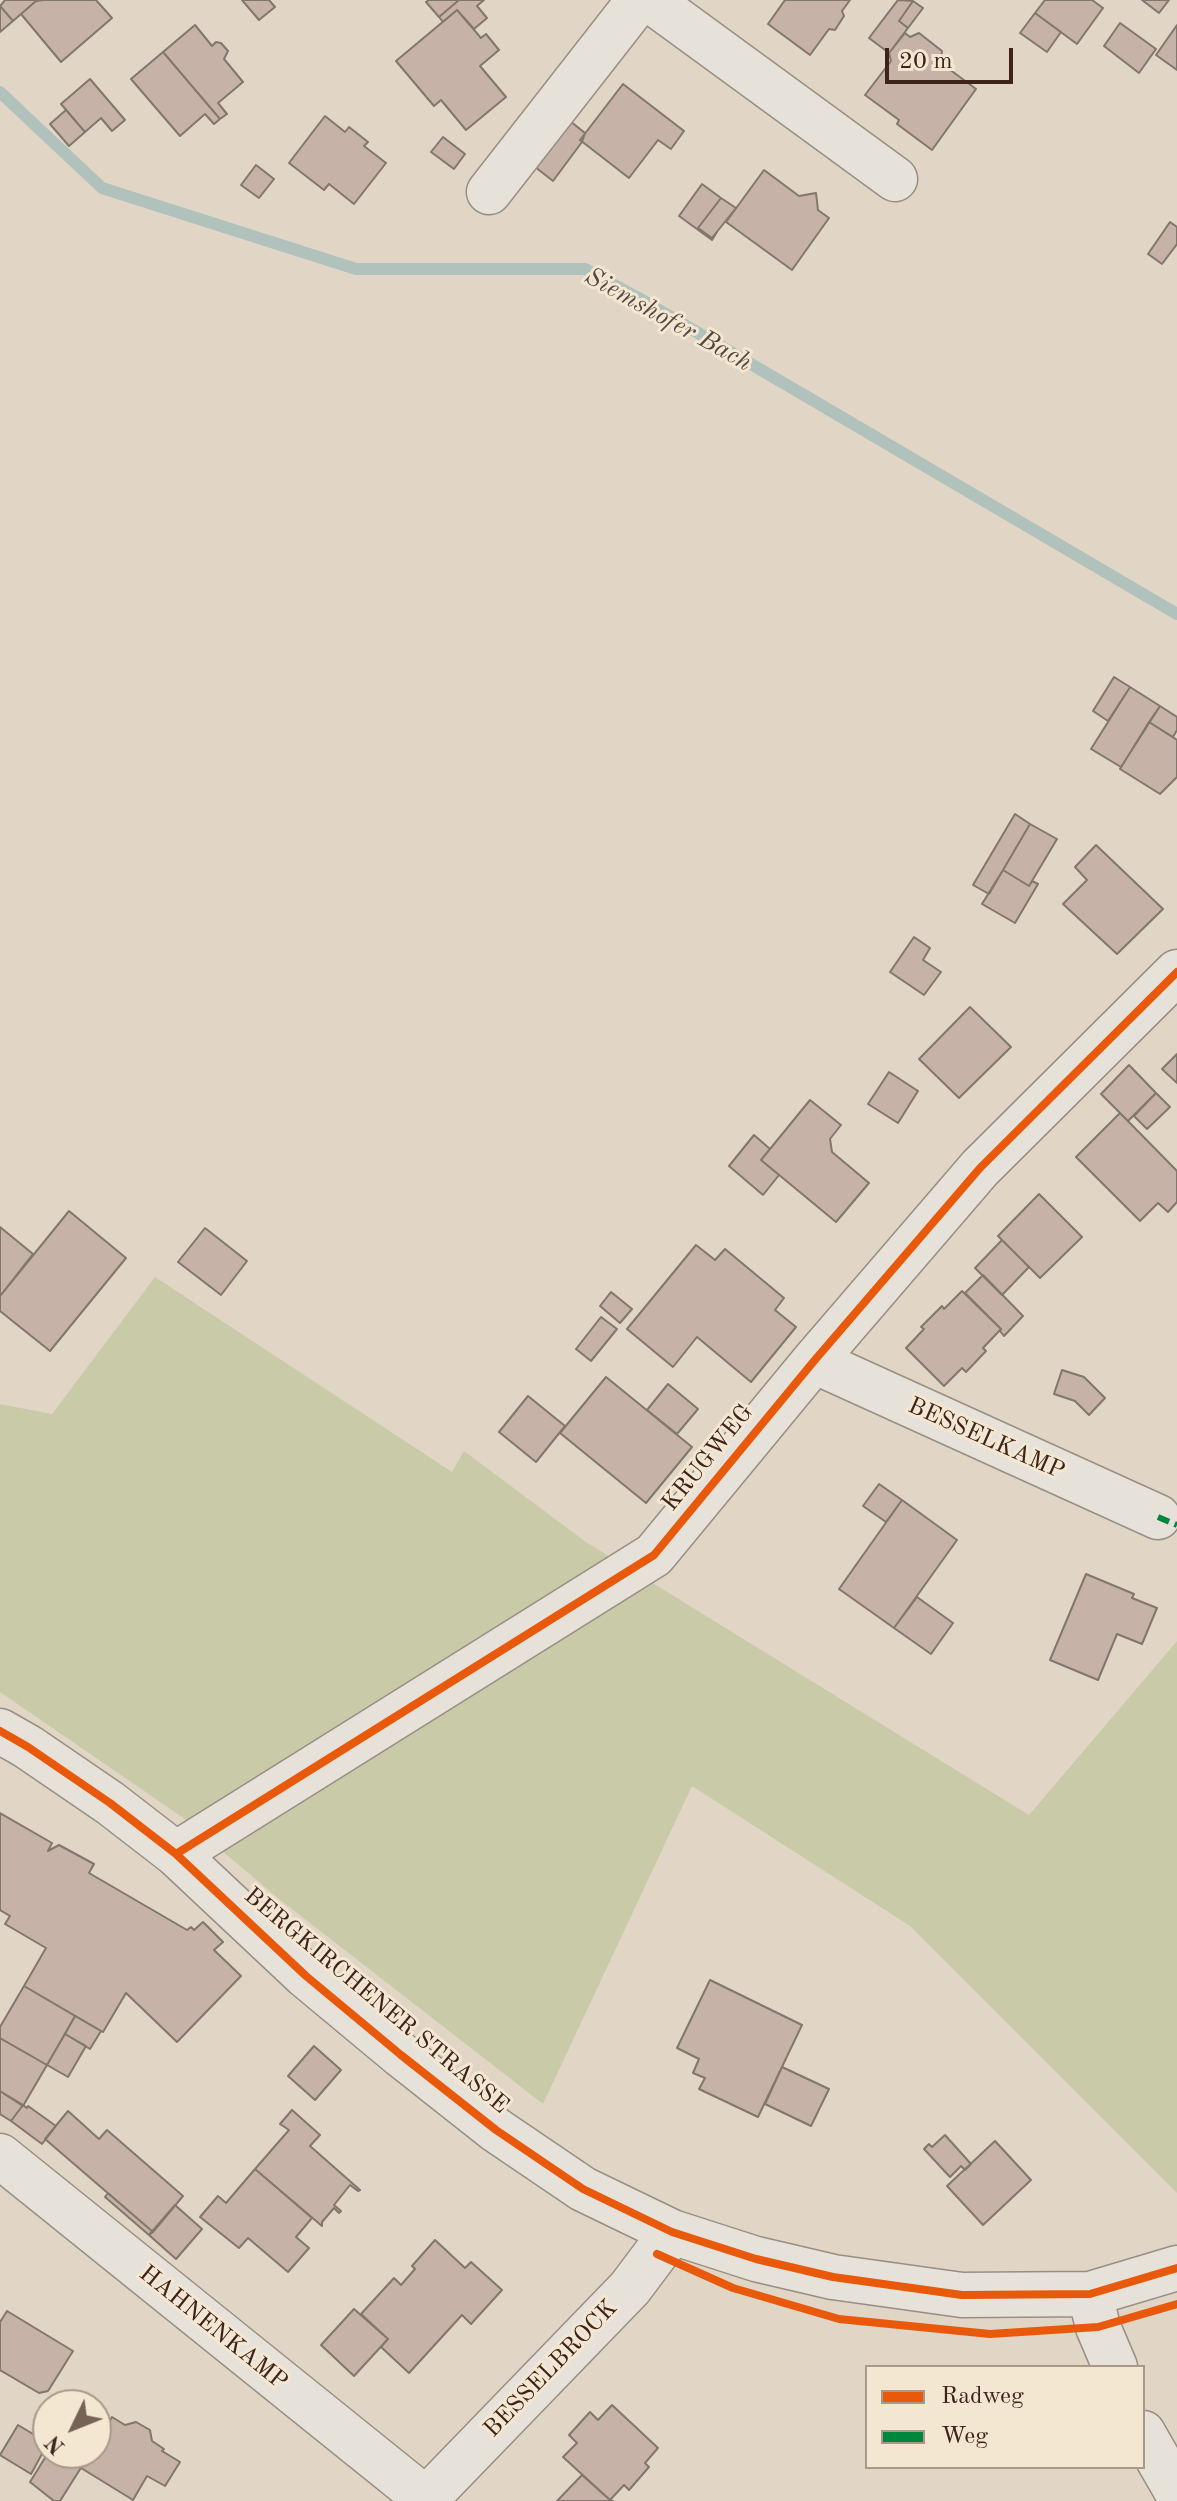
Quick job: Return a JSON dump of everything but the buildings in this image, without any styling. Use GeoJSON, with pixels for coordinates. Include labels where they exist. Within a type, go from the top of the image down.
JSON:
{"type":"FeatureCollection","features":[{"type":"Feature","properties":{"kind":"street"},"geometry":{"type":"LineString","coordinates":[[489,192],[639,0]]}},
{"type":"Feature","properties":{"kind":"street"},"geometry":{"type":"LineString","coordinates":[[650,0],[895,179]]}},
{"type":"Feature","properties":{"kind":"street","name":"KRUGWEG"},"geometry":{"type":"LineString","coordinates":[[176,1854],[654,1555],[814,1361],[980,1168],[1177,972]]}},
{"type":"Feature","properties":{"kind":"street","name":"BESSELKAMP"},"geometry":{"type":"LineString","coordinates":[[814,1361],[1158,1517]]}},
{"type":"Feature","properties":{"kind":"street","name":"BERGKIRCHENER STRASSE"},"geometry":{"type":"LineString","coordinates":[[0,1731],[110,1803],[176,1854],[306,1976],[496,2130],[583,2189],[672,2232],[756,2259],[833,2277],[962,2295],[1090,2294],[1177,2268]]}},
{"type":"Feature","properties":{"kind":"street","name":"HAHNENKAMP"},"geometry":{"type":"LineString","coordinates":[[0,2156],[425,2500]]}},
{"type":"Feature","properties":{"kind":"street","name":"BESSELBROCK"},"geometry":{"type":"LineString","coordinates":[[425,2500],[630,2288],[672,2232]]}},
{"type":"Feature","properties":{"kind":"street"},"geometry":{"type":"LineString","coordinates":[[1090,2294],[1098,2327],[1114,2365]]}},
{"type":"Feature","properties":{"kind":"street"},"geometry":{"type":"LineString","coordinates":[[1145,2436],[1177,2492]]}},
{"type":"Feature","properties":{"kind":"green space"},"geometry":{"type":"Polygon","coordinates":[[[155,1277],[452,1472],[464,1451],[586,1542],[1029,1815],[1177,1641],[1177,2193],[910,1926],[692,1786],[543,2104],[279,1899],[182,1817],[0,1692],[0,1404],[52,1414],[155,1277]]]}},
{"type":"Feature","properties":{"kind":"waterway","name":"Siemshofer Bach"},"geometry":{"type":"LineString","coordinates":[[0,92],[102,188],[356,269],[585,269],[1177,614]]}},
{"type":"Feature","properties":{"kind":"marked path"},"geometry":{"type":"LineString","coordinates":[[1158,1517],[1177,1525]]}},
{"type":"Feature","properties":{"kind":"cycle path"},"geometry":{"type":"LineString","coordinates":[[176,1854],[654,1555],[814,1361],[980,1168],[1177,972]]}},
{"type":"Feature","properties":{"kind":"cycle path"},"geometry":{"type":"LineString","coordinates":[[0,1731],[110,1803],[176,1854],[306,1976],[496,2130],[583,2189],[672,2232],[756,2259],[833,2277],[962,2295],[1090,2294],[1177,2268]]}},
{"type":"Feature","properties":{"kind":"cycle path"},"geometry":{"type":"LineString","coordinates":[[657,2254],[733,2288],[839,2319],[990,2334],[1098,2327],[1177,2304]]}}]}
